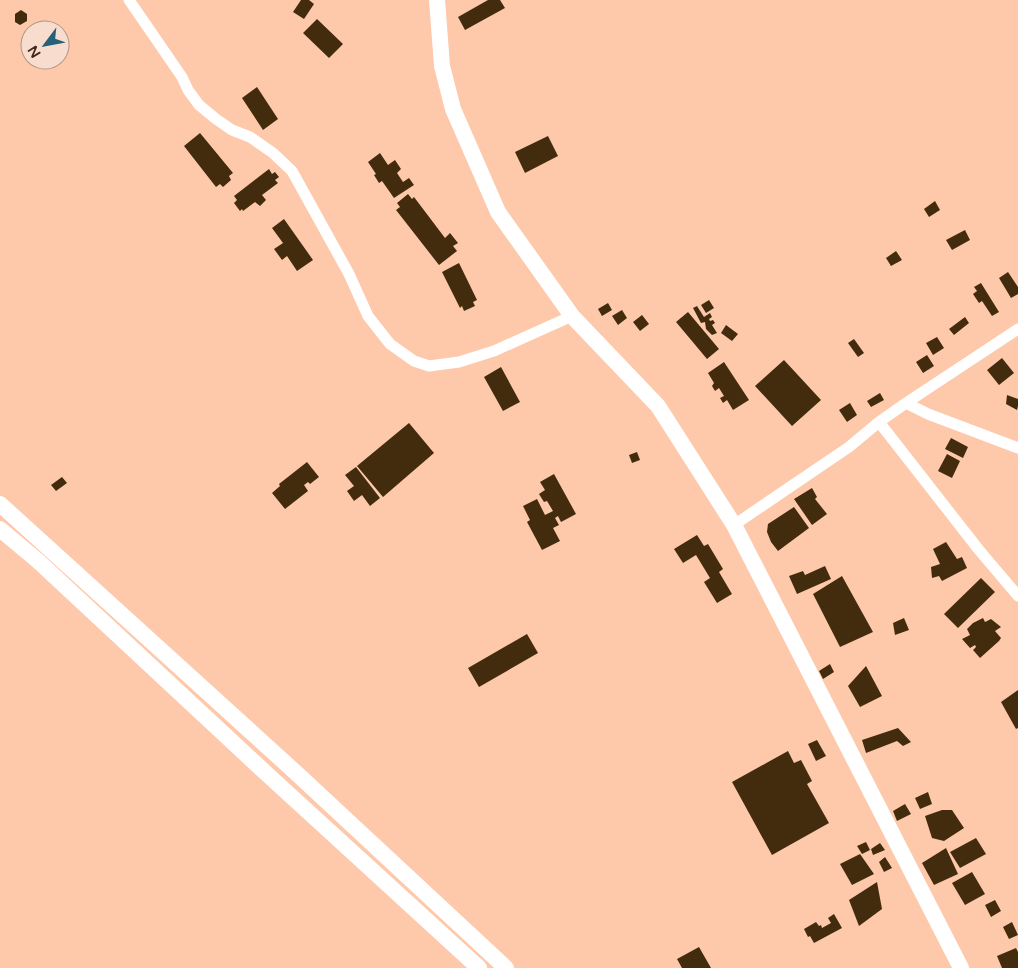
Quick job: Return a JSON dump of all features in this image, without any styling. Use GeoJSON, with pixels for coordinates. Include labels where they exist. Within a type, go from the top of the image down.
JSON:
{"type":"FeatureCollection","features":[{"type":"Feature","properties":{"kind":"main road"},"geometry":{"type":"LineString","coordinates":[[437,0],[442,66],[453,109],[498,212],[572,316],[658,406],[734,525],[961,968]]}},
{"type":"Feature","properties":{"kind":"main road"},"geometry":{"type":"LineString","coordinates":[[0,504],[293,770],[506,968]]}},
{"type":"Feature","properties":{"kind":"main road"},"geometry":{"type":"LineString","coordinates":[[0,529],[45,568],[479,968]]}},
{"type":"Feature","properties":{"kind":"street"},"geometry":{"type":"LineString","coordinates":[[129,0],[199,105],[232,130],[250,137],[273,153],[292,171],[349,274],[368,316],[390,344],[414,361],[428,366],[459,362],[494,351],[572,316]]}},
{"type":"Feature","properties":{"kind":"street"},"geometry":{"type":"LineString","coordinates":[[734,525],[849,447],[906,403],[1018,330]]}},
{"type":"Feature","properties":{"kind":"street"},"geometry":{"type":"LineString","coordinates":[[906,403],[928,414],[1018,448]]}},
{"type":"Feature","properties":{"kind":"street"},"geometry":{"type":"LineString","coordinates":[[879,422],[979,550],[1018,596]]}},
{"type":"Feature","properties":{"kind":"building"},"geometry":{"type":"Polygon","coordinates":[[[301,0],[309,0],[314,4],[304,19],[293,12],[301,0]]]}},
{"type":"Feature","properties":{"kind":"building"},"geometry":{"type":"Polygon","coordinates":[[[488,0],[500,0],[505,8],[465,30],[458,17],[488,0]]]}},
{"type":"Feature","properties":{"kind":"building"},"geometry":{"type":"Polygon","coordinates":[[[21,10],[27,14],[27,20],[20,20],[20,25],[15,22],[15,14],[21,10]]]}},
{"type":"Feature","properties":{"kind":"building"},"geometry":{"type":"Polygon","coordinates":[[[317,19],[343,44],[329,58],[303,33],[317,19]]]}},
{"type":"Feature","properties":{"kind":"building"},"geometry":{"type":"Polygon","coordinates":[[[257,87],[278,119],[263,130],[242,98],[257,87]]]}},
{"type":"Feature","properties":{"kind":"building"},"geometry":{"type":"Polygon","coordinates":[[[200,133],[233,173],[229,176],[231,180],[223,187],[220,184],[216,187],[184,146],[200,133]]]}},
{"type":"Feature","properties":{"kind":"building"},"geometry":{"type":"Polygon","coordinates":[[[548,136],[558,156],[525,173],[515,152],[548,136]]]}},
{"type":"Feature","properties":{"kind":"building"},"geometry":{"type":"Polygon","coordinates":[[[380,153],[388,165],[395,160],[401,169],[397,173],[403,182],[409,178],[414,185],[394,198],[382,181],[379,183],[374,175],[376,174],[368,162],[380,153]]]}},
{"type":"Feature","properties":{"kind":"building"},"geometry":{"type":"Polygon","coordinates":[[[269,169],[272,174],[275,172],[279,177],[275,180],[278,183],[262,195],[266,200],[260,206],[255,202],[243,211],[242,209],[240,211],[234,203],[237,200],[234,196],[269,169]]]}},
{"type":"Feature","properties":{"kind":"building"},"geometry":{"type":"Polygon","coordinates":[[[408,194],[412,199],[414,197],[445,238],[450,233],[458,243],[453,246],[457,251],[439,265],[396,210],[400,207],[397,203],[408,194]]]}},
{"type":"Feature","properties":{"kind":"building"},"geometry":{"type":"Polygon","coordinates":[[[935,201],[940,210],[929,217],[924,209],[935,201]]]}},
{"type":"Feature","properties":{"kind":"building"},"geometry":{"type":"Polygon","coordinates":[[[284,219],[313,260],[297,271],[287,256],[282,260],[274,249],[283,243],[272,228],[284,219]]]}},
{"type":"Feature","properties":{"kind":"building"},"geometry":{"type":"Polygon","coordinates":[[[965,230],[970,240],[952,250],[946,240],[965,230]]]}},
{"type":"Feature","properties":{"kind":"building"},"geometry":{"type":"Polygon","coordinates":[[[896,251],[902,260],[891,266],[886,258],[896,251]]]}},
{"type":"Feature","properties":{"kind":"building"},"geometry":{"type":"Polygon","coordinates":[[[459,263],[477,300],[473,302],[475,306],[464,311],[462,306],[460,308],[442,272],[459,263]]]}},
{"type":"Feature","properties":{"kind":"building"},"geometry":{"type":"Polygon","coordinates":[[[1008,272],[1018,287],[1018,294],[1011,298],[999,278],[1008,272]]]}},
{"type":"Feature","properties":{"kind":"building"},"geometry":{"type":"Polygon","coordinates":[[[981,283],[999,312],[992,316],[982,301],[979,303],[973,294],[977,291],[974,287],[981,283]]]}},
{"type":"Feature","properties":{"kind":"building"},"geometry":{"type":"Polygon","coordinates":[[[709,300],[714,308],[706,313],[701,305],[709,300]]]}},
{"type":"Feature","properties":{"kind":"building"},"geometry":{"type":"Polygon","coordinates":[[[608,303],[612,310],[602,316],[598,309],[608,303]]]}},
{"type":"Feature","properties":{"kind":"building"},"geometry":{"type":"Polygon","coordinates":[[[697,306],[704,317],[710,313],[712,317],[709,319],[715,323],[712,325],[717,333],[712,335],[706,329],[705,322],[701,323],[693,308],[697,306]]]}},
{"type":"Feature","properties":{"kind":"building"},"geometry":{"type":"Polygon","coordinates":[[[622,310],[627,318],[618,325],[612,316],[622,310]]]}},
{"type":"Feature","properties":{"kind":"building"},"geometry":{"type":"Polygon","coordinates":[[[688,312],[719,349],[707,359],[676,322],[688,312]]]}},
{"type":"Feature","properties":{"kind":"building"},"geometry":{"type":"Polygon","coordinates":[[[642,315],[649,324],[640,331],[633,322],[642,315]]]}},
{"type":"Feature","properties":{"kind":"building"},"geometry":{"type":"Polygon","coordinates":[[[965,317],[969,323],[954,335],[949,329],[965,317]]]}},
{"type":"Feature","properties":{"kind":"building"},"geometry":{"type":"Polygon","coordinates":[[[726,325],[738,334],[732,341],[721,333],[726,325]]]}},
{"type":"Feature","properties":{"kind":"building"},"geometry":{"type":"Polygon","coordinates":[[[937,337],[944,348],[933,355],[926,343],[937,337]]]}},
{"type":"Feature","properties":{"kind":"building"},"geometry":{"type":"Polygon","coordinates":[[[854,339],[864,353],[858,357],[848,343],[854,339]]]}},
{"type":"Feature","properties":{"kind":"building"},"geometry":{"type":"Polygon","coordinates":[[[927,355],[934,366],[923,373],[916,362],[927,355]]]}},
{"type":"Feature","properties":{"kind":"building"},"geometry":{"type":"Polygon","coordinates":[[[1002,358],[1014,373],[999,385],[987,370],[1002,358]]]}},
{"type":"Feature","properties":{"kind":"building"},"geometry":{"type":"Polygon","coordinates":[[[784,360],[821,400],[792,426],[755,386],[784,360]]]}},
{"type":"Feature","properties":{"kind":"building"},"geometry":{"type":"Polygon","coordinates":[[[724,362],[749,400],[733,410],[727,400],[723,403],[720,398],[724,396],[719,388],[715,391],[712,386],[714,383],[708,373],[724,362]]]}},
{"type":"Feature","properties":{"kind":"building"},"geometry":{"type":"Polygon","coordinates":[[[501,367],[520,402],[503,411],[484,377],[501,367]]]}},
{"type":"Feature","properties":{"kind":"building"},"geometry":{"type":"Polygon","coordinates":[[[880,393],[884,400],[871,407],[867,401],[880,393]]]}},
{"type":"Feature","properties":{"kind":"building"},"geometry":{"type":"Polygon","coordinates":[[[1007,395],[1018,399],[1017,410],[1006,404],[1007,395]]]}},
{"type":"Feature","properties":{"kind":"building"},"geometry":{"type":"Polygon","coordinates":[[[850,403],[857,415],[847,422],[839,410],[850,403]]]}},
{"type":"Feature","properties":{"kind":"building"},"geometry":{"type":"Polygon","coordinates":[[[409,423],[434,453],[383,497],[357,466],[409,423]]]}},
{"type":"Feature","properties":{"kind":"building"},"geometry":{"type":"Polygon","coordinates":[[[951,438],[968,447],[963,458],[945,449],[951,438]]]}},
{"type":"Feature","properties":{"kind":"building"},"geometry":{"type":"Polygon","coordinates":[[[637,452],[640,460],[632,463],[629,455],[637,452]]]}},
{"type":"Feature","properties":{"kind":"building"},"geometry":{"type":"Polygon","coordinates":[[[947,454],[960,461],[952,478],[938,471],[947,454]]]}},
{"type":"Feature","properties":{"kind":"building"},"geometry":{"type":"Polygon","coordinates":[[[307,462],[319,477],[310,484],[308,482],[304,485],[308,491],[285,509],[272,493],[280,486],[279,484],[307,462]]]}},
{"type":"Feature","properties":{"kind":"building"},"geometry":{"type":"Polygon","coordinates":[[[356,467],[380,498],[370,506],[362,495],[354,501],[347,491],[354,486],[345,475],[356,467]]]}},
{"type":"Feature","properties":{"kind":"building"},"geometry":{"type":"Polygon","coordinates":[[[554,474],[576,514],[561,522],[558,516],[555,518],[559,525],[553,528],[560,541],[542,550],[527,522],[530,520],[523,506],[537,499],[545,515],[553,511],[547,501],[544,502],[539,494],[545,490],[540,482],[554,474]]]}},
{"type":"Feature","properties":{"kind":"building"},"geometry":{"type":"Polygon","coordinates":[[[62,477],[67,483],[56,491],[51,485],[62,477]]]}},
{"type":"Feature","properties":{"kind":"building"},"geometry":{"type":"Polygon","coordinates":[[[812,488],[817,497],[815,499],[827,514],[812,525],[794,499],[812,488]]]}},
{"type":"Feature","properties":{"kind":"building"},"geometry":{"type":"Polygon","coordinates":[[[794,507],[809,528],[778,551],[771,542],[767,532],[768,524],[794,507]]]}},
{"type":"Feature","properties":{"kind":"building"},"geometry":{"type":"Polygon","coordinates":[[[697,535],[704,546],[708,544],[723,569],[719,572],[732,594],[717,603],[704,582],[710,578],[696,555],[683,563],[674,549],[697,535]]]}},
{"type":"Feature","properties":{"kind":"building"},"geometry":{"type":"Polygon","coordinates":[[[946,542],[957,559],[962,557],[967,568],[942,581],[939,576],[932,578],[931,567],[940,564],[933,549],[946,542]]]}},
{"type":"Feature","properties":{"kind":"building"},"geometry":{"type":"Polygon","coordinates":[[[825,566],[831,579],[797,594],[789,576],[803,571],[805,575],[825,566]]]}},
{"type":"Feature","properties":{"kind":"building"},"geometry":{"type":"Polygon","coordinates":[[[842,576],[873,632],[840,647],[813,594],[842,576]]]}},
{"type":"Feature","properties":{"kind":"building"},"geometry":{"type":"Polygon","coordinates":[[[981,578],[995,592],[958,628],[944,614],[981,578]]]}},
{"type":"Feature","properties":{"kind":"building"},"geometry":{"type":"Polygon","coordinates":[[[904,618],[909,630],[895,635],[893,623],[904,618]]]}},
{"type":"Feature","properties":{"kind":"building"},"geometry":{"type":"Polygon","coordinates":[[[983,618],[985,622],[991,619],[1001,627],[995,631],[1001,638],[980,658],[973,650],[976,647],[975,645],[970,648],[962,639],[970,635],[967,629],[973,623],[983,618]]]}},
{"type":"Feature","properties":{"kind":"building"},"geometry":{"type":"Polygon","coordinates":[[[527,634],[538,653],[479,687],[468,668],[527,634]]]}},
{"type":"Feature","properties":{"kind":"building"},"geometry":{"type":"Polygon","coordinates":[[[830,664],[834,672],[823,679],[819,671],[830,664]]]}},
{"type":"Feature","properties":{"kind":"building"},"geometry":{"type":"Polygon","coordinates":[[[866,666],[882,696],[860,707],[848,686],[866,666]]]}},
{"type":"Feature","properties":{"kind":"building"},"geometry":{"type":"Polygon","coordinates":[[[1018,690],[1018,728],[1016,729],[1001,702],[1018,690]]]}},
{"type":"Feature","properties":{"kind":"building"},"geometry":{"type":"Polygon","coordinates":[[[898,728],[911,742],[903,746],[897,741],[866,753],[862,740],[898,728]]]}},
{"type":"Feature","properties":{"kind":"building"},"geometry":{"type":"Polygon","coordinates":[[[817,740],[826,756],[816,761],[808,744],[817,740]]]}},
{"type":"Feature","properties":{"kind":"building"},"geometry":{"type":"Polygon","coordinates":[[[788,751],[794,763],[801,760],[812,781],[807,784],[829,823],[772,855],[732,782],[788,751]]]}},
{"type":"Feature","properties":{"kind":"building"},"geometry":{"type":"Polygon","coordinates":[[[928,792],[932,804],[920,809],[915,798],[928,792]]]}},
{"type":"Feature","properties":{"kind":"building"},"geometry":{"type":"Polygon","coordinates":[[[905,804],[911,814],[897,821],[893,811],[905,804]]]}},
{"type":"Feature","properties":{"kind":"building"},"geometry":{"type":"Polygon","coordinates":[[[942,810],[952,810],[964,828],[944,841],[932,838],[925,816],[942,810]]]}},
{"type":"Feature","properties":{"kind":"building"},"geometry":{"type":"Polygon","coordinates":[[[976,838],[986,854],[960,868],[950,852],[976,838]]]}},
{"type":"Feature","properties":{"kind":"building"},"geometry":{"type":"Polygon","coordinates":[[[866,842],[870,850],[862,854],[857,846],[866,842]]]}},
{"type":"Feature","properties":{"kind":"building"},"geometry":{"type":"Polygon","coordinates":[[[880,843],[885,850],[873,855],[871,849],[880,843]]]}},
{"type":"Feature","properties":{"kind":"building"},"geometry":{"type":"Polygon","coordinates":[[[946,848],[958,874],[934,885],[922,863],[946,848]]]}},
{"type":"Feature","properties":{"kind":"building"},"geometry":{"type":"Polygon","coordinates":[[[860,854],[874,874],[852,885],[840,864],[860,854]]]}},
{"type":"Feature","properties":{"kind":"building"},"geometry":{"type":"Polygon","coordinates":[[[885,857],[892,868],[884,872],[879,862],[885,857]]]}},
{"type":"Feature","properties":{"kind":"building"},"geometry":{"type":"Polygon","coordinates":[[[972,872],[985,894],[965,905],[952,883],[972,872]]]}},
{"type":"Feature","properties":{"kind":"building"},"geometry":{"type":"Polygon","coordinates":[[[877,882],[882,909],[859,926],[849,900],[877,882]]]}},
{"type":"Feature","properties":{"kind":"building"},"geometry":{"type":"Polygon","coordinates":[[[995,900],[1001,911],[991,917],[985,905],[995,900]]]}},
{"type":"Feature","properties":{"kind":"building"},"geometry":{"type":"Polygon","coordinates":[[[834,914],[842,928],[814,943],[804,929],[816,922],[822,928],[831,923],[828,918],[834,914]]]}},
{"type":"Feature","properties":{"kind":"building"},"geometry":{"type":"Polygon","coordinates":[[[1012,922],[1018,935],[1009,939],[1003,927],[1012,922]]]}},
{"type":"Feature","properties":{"kind":"building"},"geometry":{"type":"Polygon","coordinates":[[[699,947],[711,968],[682,968],[677,959],[699,947]]]}},
{"type":"Feature","properties":{"kind":"building"},"geometry":{"type":"Polygon","coordinates":[[[1016,948],[1018,952],[1018,968],[1002,968],[997,956],[1016,948]]]}}]}
